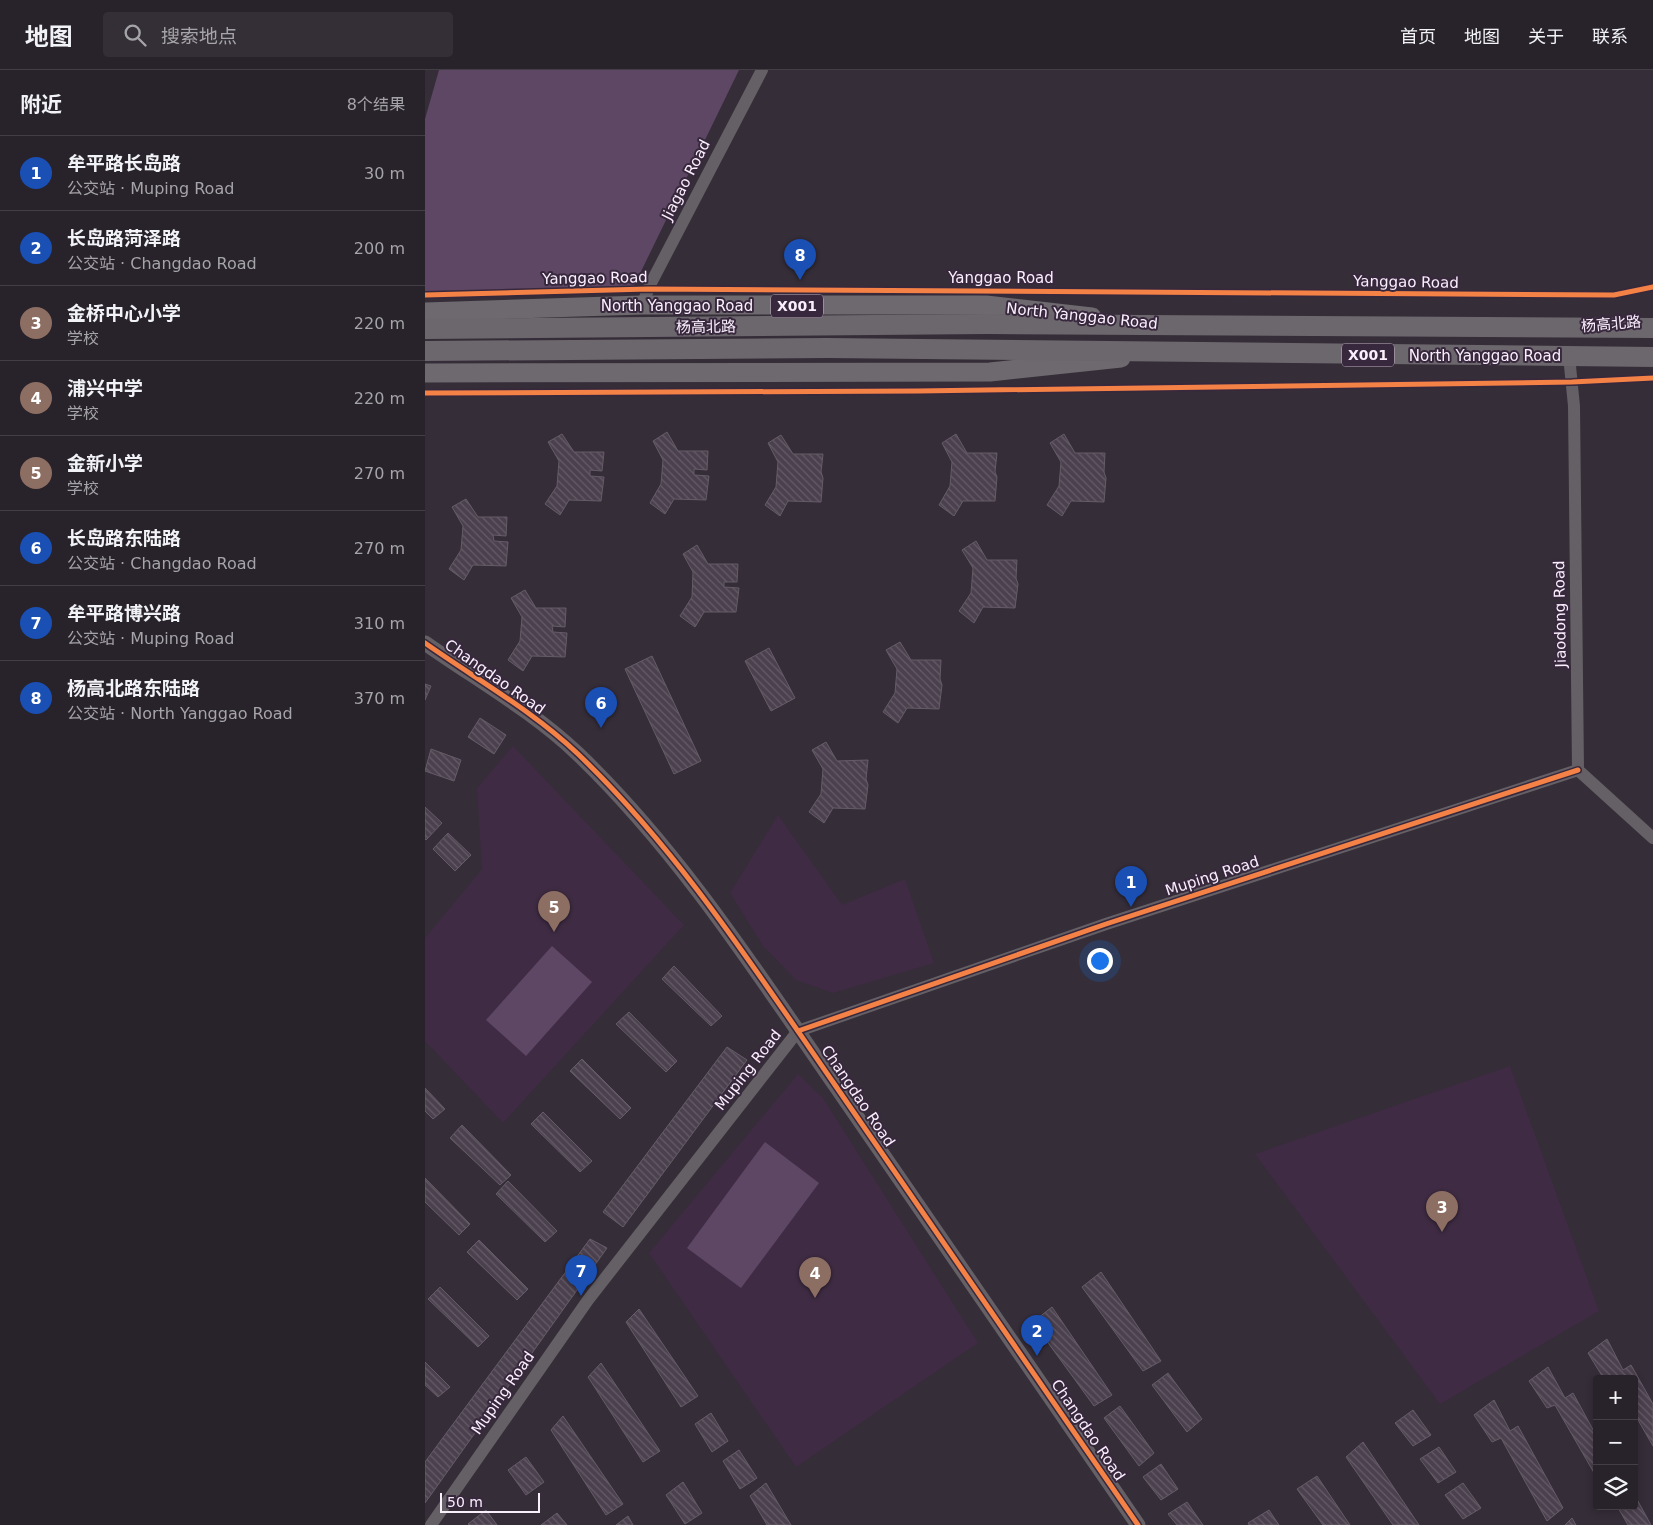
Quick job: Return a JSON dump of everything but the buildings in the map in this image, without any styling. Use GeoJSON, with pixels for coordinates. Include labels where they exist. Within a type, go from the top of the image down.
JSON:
{"type":"FeatureCollection","features":[{"type":"Feature","properties":{"kind":"highway","name":"North Yanggao Road"},"geometry":{"type":"LineString","coordinates":[[987,324],[1653,328]]}},
{"type":"Feature","properties":{"kind":"highway","name":"杨高北路"},"geometry":{"type":"LineString","coordinates":[[425,330],[987,324]]}},
{"type":"Feature","properties":{"kind":"highway","name":"杨高北路"},"geometry":{"type":"LineString","coordinates":[[425,351],[817,348],[986,350]]}},
{"type":"Feature","properties":{"kind":"highway","name":"North Yanggao Road"},"geometry":{"type":"LineString","coordinates":[[986,350],[1168,354],[1653,357]]}},
{"type":"Feature","properties":{"kind":"main road","name":"North Yanggao Road"},"geometry":{"type":"LineString","coordinates":[[425,312],[642,306],[986,305],[1168,326]]}},
{"type":"Feature","properties":{"kind":"main road","name":"杨高北路"},"geometry":{"type":"LineString","coordinates":[[1569,327],[1653,320]]}},
{"type":"Feature","properties":{"kind":"main road","name":"North Yanggao Road"},"geometry":{"type":"LineString","coordinates":[[425,372],[990,372],[1168,354]]}},
{"type":"Feature","properties":{"kind":"street","name":"Jiagao Road"},"geometry":{"type":"LineString","coordinates":[[642,306],[650,285],[762,70]]}},
{"type":"Feature","properties":{"kind":"street","name":"Jiaodong Road"},"geometry":{"type":"LineString","coordinates":[[1569,356],[1574,406],[1578,770]]}},
{"type":"Feature","properties":{"kind":"street","name":"Changdao Road"},"geometry":{"type":"LineString","coordinates":[[425,643],[531,716],[575,752],[618,794],[663,844],[799,1031],[1138,1525]]}},
{"type":"Feature","properties":{"kind":"street"},"geometry":{"type":"LineString","coordinates":[[1578,770],[1653,838]]}},
{"type":"Feature","properties":{"kind":"street","name":"Muping Road"},"geometry":{"type":"LineString","coordinates":[[431,1525],[588,1300],[799,1031],[1201,892],[1578,770]]}},
{"type":"Feature","properties":{"kind":"shaded area"},"geometry":{"type":"Polygon","coordinates":[[[439,70],[739,70],[632,290],[425,291],[425,119],[439,70]]]}},
{"type":"Feature","properties":{"kind":"shaded area"},"geometry":{"type":"Polygon","coordinates":[[[513,746],[684,925],[503,1123],[425,1041],[425,938],[482,869],[477,788],[513,746]]]}},
{"type":"Feature","properties":{"kind":"shaded area"},"geometry":{"type":"Polygon","coordinates":[[[778,815],[842,905],[905,879],[934,963],[833,993],[796,980],[763,946],[730,893],[778,815]]]}},
{"type":"Feature","properties":{"kind":"shaded area"},"geometry":{"type":"Polygon","coordinates":[[[552,946],[592,982],[526,1056],[486,1020],[552,946]]]}},
{"type":"Feature","properties":{"kind":"shaded area"},"geometry":{"type":"Polygon","coordinates":[[[1510,1066],[1599,1311],[1440,1404],[1255,1154],[1510,1066]]]}},
{"type":"Feature","properties":{"kind":"shaded area"},"geometry":{"type":"Polygon","coordinates":[[[798,1074],[823,1098],[978,1343],[796,1467],[649,1253],[798,1074]]]}},
{"type":"Feature","properties":{"kind":"shaded area"},"geometry":{"type":"Polygon","coordinates":[[[765,1142],[819,1183],[741,1288],[687,1248],[765,1142]]]}},
{"type":"Feature","properties":{"kind":"cycle path","name":"Yanggao Road"},"geometry":{"type":"LineString","coordinates":[[425,295],[648,289],[1614,295],[1653,287]]}},
{"type":"Feature","properties":{"kind":"cycle path"},"geometry":{"type":"LineString","coordinates":[[425,393],[918,391],[1572,382],[1653,378]]}},
{"type":"Feature","properties":{"kind":"cycle path"},"geometry":{"type":"LineString","coordinates":[[425,643],[523,709],[561,738],[615,791],[683,871],[776,999],[1138,1525]]}},
{"type":"Feature","properties":{"kind":"cycle path"},"geometry":{"type":"LineString","coordinates":[[798,1031],[1106,924],[1578,770]]}},
{"type":"Feature","properties":{"kind":"place","name":"杨高北路东陆路"},"geometry":{"type":"Point","coordinates":[800,280]}},
{"type":"Feature","properties":{"kind":"place","name":"长岛路东陆路"},"geometry":{"type":"Point","coordinates":[601,728]}},
{"type":"Feature","properties":{"kind":"place","name":"牟平路长岛路"},"geometry":{"type":"Point","coordinates":[1131,907]}},
{"type":"Feature","properties":{"kind":"place","name":"金新小学"},"geometry":{"type":"Point","coordinates":[554,932]}},
{"type":"Feature","properties":{"kind":"place","name":"金桥中心小学"},"geometry":{"type":"Point","coordinates":[1442,1232]}},
{"type":"Feature","properties":{"kind":"place","name":"牟平路博兴路"},"geometry":{"type":"Point","coordinates":[581,1296]}},
{"type":"Feature","properties":{"kind":"place","name":"浦兴中学"},"geometry":{"type":"Point","coordinates":[815,1298]}},
{"type":"Feature","properties":{"kind":"place","name":"长岛路菏泽路"},"geometry":{"type":"Point","coordinates":[1037,1356]}}]}
